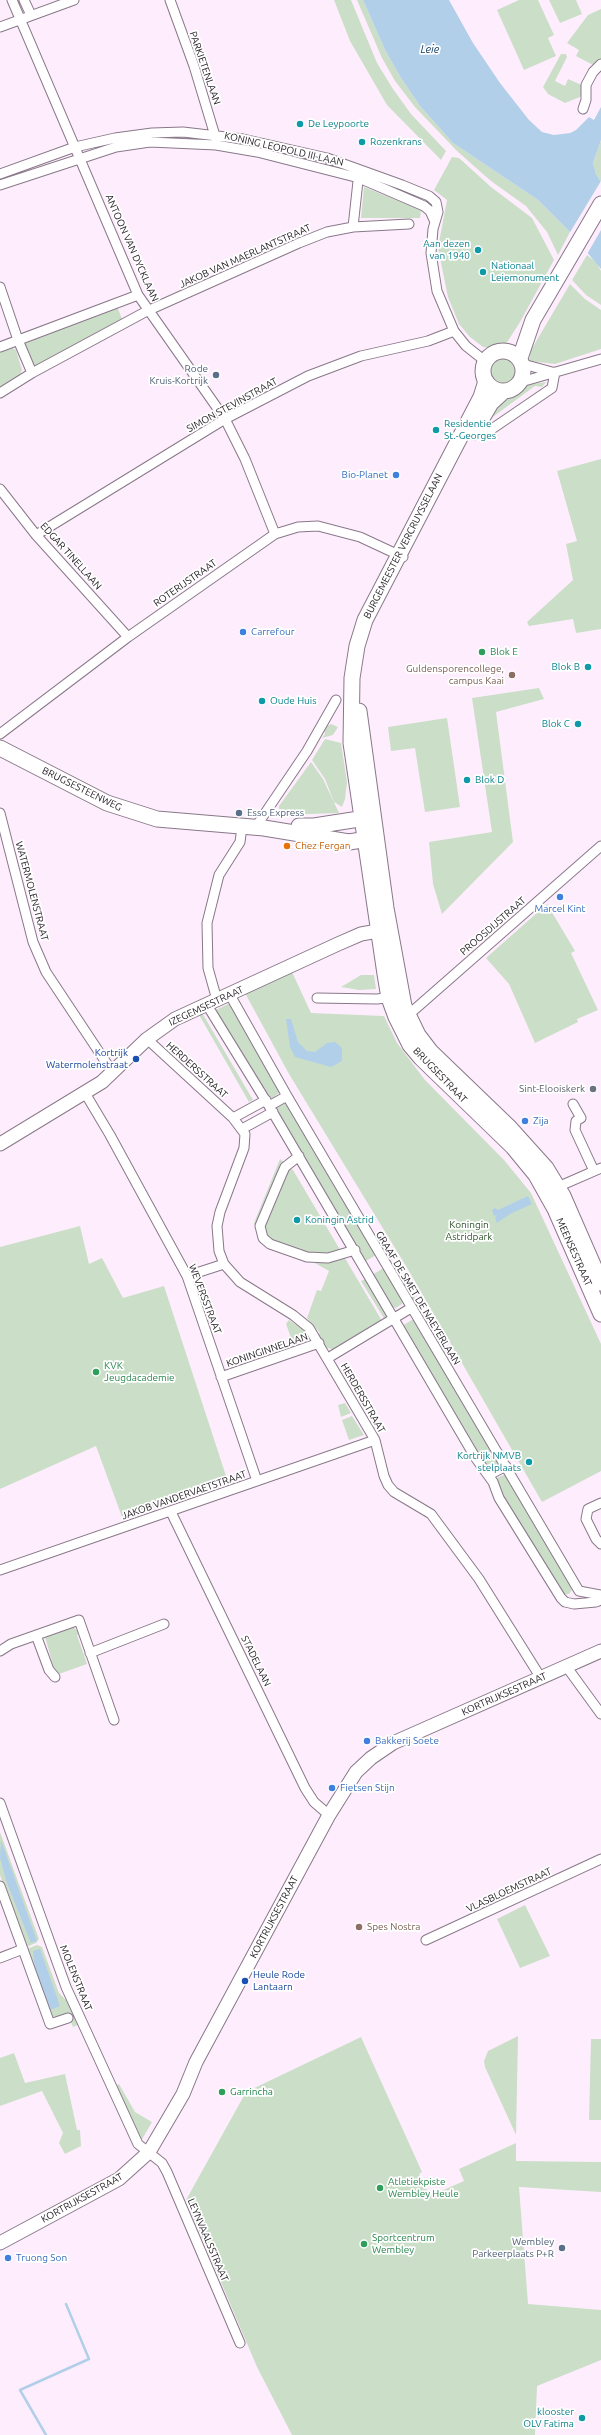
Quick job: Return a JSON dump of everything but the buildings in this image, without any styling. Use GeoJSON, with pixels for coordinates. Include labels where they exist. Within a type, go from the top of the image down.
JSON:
{"type":"FeatureCollection","features":[{"type":"Feature","properties":{"kind":"main road"},"geometry":{"type":"LineString","coordinates":[[517,357],[496,352],[485,361],[483,371],[486,381],[494,389],[504,391],[516,387],[521,382],[524,373],[517,357],[533,320],[601,204]]}},
{"type":"Feature","properties":{"kind":"main road","name":"BURGEMEESTER VERCRUYSSELAAN"},"geometry":{"type":"LineString","coordinates":[[401,556],[481,397],[486,381]]}},
{"type":"Feature","properties":{"kind":"main road","name":"BURGEMEESTER VERCRUYSSELAAN"},"geometry":{"type":"LineString","coordinates":[[371,838],[351,743],[352,678],[357,646],[365,620],[401,556],[479,422],[492,403],[504,391]]}},
{"type":"Feature","properties":{"kind":"main road","name":"BRUGSESTEENWEG"},"geometry":{"type":"LineString","coordinates":[[0,748],[87,793],[137,814],[180,822],[254,828],[350,842],[371,838]]}},
{"type":"Feature","properties":{"kind":"main road","name":"BRUGSESTEENWEG"},"geometry":{"type":"LineString","coordinates":[[254,828],[276,825],[314,826],[368,818]]}},
{"type":"Feature","properties":{"kind":"main road","name":"BRUGSESTRAAT"},"geometry":{"type":"LineString","coordinates":[[371,838],[394,996],[401,1014],[431,1052],[510,1128],[546,1168],[552,1189]]}},
{"type":"Feature","properties":{"kind":"main road","name":"MEENSESTRAAT"},"geometry":{"type":"LineString","coordinates":[[552,1189],[601,1283]]}},
{"type":"Feature","properties":{"kind":"main road","name":"MEENSESTRAAT"},"geometry":{"type":"LineString","coordinates":[[552,1189],[601,1314]]}},
{"type":"Feature","properties":{"kind":"street","name":"ANTOON VAN DYCKLAAN"},"geometry":{"type":"LineString","coordinates":[[12,0],[81,158],[138,295],[147,310],[225,419],[245,459],[275,534]]}},
{"type":"Feature","properties":{"kind":"street"},"geometry":{"type":"LineString","coordinates":[[24,0],[31,15]]}},
{"type":"Feature","properties":{"kind":"street"},"geometry":{"type":"LineString","coordinates":[[0,27],[74,0]]}},
{"type":"Feature","properties":{"kind":"street","name":"PARKIETENLAAN"},"geometry":{"type":"LineString","coordinates":[[170,0],[216,135],[216,145]]}},
{"type":"Feature","properties":{"kind":"street"},"geometry":{"type":"LineString","coordinates":[[582,108],[586,100],[586,85],[593,72],[601,64]]}},
{"type":"Feature","properties":{"kind":"street","name":"KONING LEOPOLD III-LAAN"},"geometry":{"type":"LineString","coordinates":[[0,174],[75,147],[115,138],[152,132],[216,135],[327,158],[424,206],[430,211],[435,222]]}},
{"type":"Feature","properties":{"kind":"street","name":"KONING LEOPOLD III-LAAN"},"geometry":{"type":"LineString","coordinates":[[0,185],[116,148],[150,142],[216,145],[359,173],[430,196],[437,206],[435,222]]}},
{"type":"Feature","properties":{"kind":"street"},"geometry":{"type":"LineString","coordinates":[[353,227],[359,173]]}},
{"type":"Feature","properties":{"kind":"street"},"geometry":{"type":"LineString","coordinates":[[435,222],[431,253],[432,272],[437,291],[454,331],[466,346],[485,361]]}},
{"type":"Feature","properties":{"kind":"street","name":"JAKOB VAN MAERLANTSTRAAT"},"geometry":{"type":"LineString","coordinates":[[0,393],[32,373],[147,310],[327,232],[353,227],[409,224]]}},
{"type":"Feature","properties":{"kind":"street"},"geometry":{"type":"LineString","coordinates":[[0,287],[18,340],[32,373]]}},
{"type":"Feature","properties":{"kind":"street"},"geometry":{"type":"LineString","coordinates":[[0,347],[138,295]]}},
{"type":"Feature","properties":{"kind":"street","name":"SIMON STEVINSTRAAT"},"geometry":{"type":"LineString","coordinates":[[36,535],[225,419],[321,371],[361,356],[428,342],[454,331]]}},
{"type":"Feature","properties":{"kind":"street"},"geometry":{"type":"LineString","coordinates":[[517,357],[555,372]]}},
{"type":"Feature","properties":{"kind":"street"},"geometry":{"type":"LineString","coordinates":[[521,382],[601,359]]}},
{"type":"Feature","properties":{"kind":"street"},"geometry":{"type":"LineString","coordinates":[[486,433],[552,388],[555,372]]}},
{"type":"Feature","properties":{"kind":"street","name":"EDGAR TINELLAAN"},"geometry":{"type":"LineString","coordinates":[[0,489],[36,535],[128,637]]}},
{"type":"Feature","properties":{"kind":"street","name":"ROTERIJSTRAAT"},"geometry":{"type":"LineString","coordinates":[[0,734],[128,637],[275,534],[298,526],[318,526],[360,537],[401,556]]}},
{"type":"Feature","properties":{"kind":"street"},"geometry":{"type":"LineString","coordinates":[[336,700],[306,754],[254,828],[240,842],[219,875],[207,922],[208,968],[212,1003],[269,1106],[476,1456],[489,1475],[499,1498],[560,1598],[565,1602],[574,1604],[596,1602],[601,1600]]}},
{"type":"Feature","properties":{"kind":"street","name":"WATERMOLENSTRAAT"},"geometry":{"type":"LineString","coordinates":[[0,813],[33,942],[43,966],[112,1073]]}},
{"type":"Feature","properties":{"kind":"street","name":"PROOSDIJSTRAAT"},"geometry":{"type":"LineString","coordinates":[[401,1014],[414,1010],[601,846]]}},
{"type":"Feature","properties":{"kind":"street","name":"IZEGEMSESTRAAT"},"geometry":{"type":"LineString","coordinates":[[0,1144],[85,1093],[112,1073],[147,1039],[176,1019],[361,934],[384,930]]}},
{"type":"Feature","properties":{"kind":"street","name":"GRAAF DE SMET DE NAEYERLAAN"},"geometry":{"type":"LineString","coordinates":[[230,995],[287,1096],[579,1591],[601,1595]]}},
{"type":"Feature","properties":{"kind":"street"},"geometry":{"type":"LineString","coordinates":[[317,998],[394,996]]}},
{"type":"Feature","properties":{"kind":"street","name":"HERDERSSTRAAT"},"geometry":{"type":"LineString","coordinates":[[147,1039],[233,1118],[242,1129],[246,1140],[220,1212],[217,1226],[219,1251],[224,1264],[240,1282],[307,1325],[328,1358],[375,1440],[384,1476],[388,1485],[394,1492],[431,1514],[436,1520],[479,1579],[541,1678]]}},
{"type":"Feature","properties":{"kind":"street","name":"WEVERSSTRAAT"},"geometry":{"type":"LineString","coordinates":[[85,1093],[110,1135],[187,1276],[257,1481]]}},
{"type":"Feature","properties":{"kind":"street"},"geometry":{"type":"LineString","coordinates":[[233,1118],[269,1106],[287,1096]]}},
{"type":"Feature","properties":{"kind":"street"},"geometry":{"type":"LineString","coordinates":[[552,1189],[598,1170],[575,1130],[575,1124],[581,1118],[573,1104]]}},
{"type":"Feature","properties":{"kind":"street"},"geometry":{"type":"LineString","coordinates":[[242,1129],[269,1106]]}},
{"type":"Feature","properties":{"kind":"street"},"geometry":{"type":"LineString","coordinates":[[299,1156],[288,1164],[280,1176],[260,1226],[263,1238],[270,1244],[307,1257],[328,1258],[355,1250]]}},
{"type":"Feature","properties":{"kind":"street"},"geometry":{"type":"LineString","coordinates":[[187,1276],[224,1264]]}},
{"type":"Feature","properties":{"kind":"street"},"geometry":{"type":"LineString","coordinates":[[328,1358],[412,1308]]}},
{"type":"Feature","properties":{"kind":"street","name":"KONINGINNELAAN"},"geometry":{"type":"LineString","coordinates":[[221,1377],[319,1343]]}},
{"type":"Feature","properties":{"kind":"street","name":"JAKOB VANDERVAETSTRAAT"},"geometry":{"type":"LineString","coordinates":[[0,1570],[171,1512],[375,1440]]}},
{"type":"Feature","properties":{"kind":"street"},"geometry":{"type":"LineString","coordinates":[[489,1475],[506,1466]]}},
{"type":"Feature","properties":{"kind":"street"},"geometry":{"type":"LineString","coordinates":[[601,1504],[588,1509],[586,1519],[596,1538],[601,1544]]}},
{"type":"Feature","properties":{"kind":"street","name":"STADELAAN"},"geometry":{"type":"LineString","coordinates":[[171,1512],[305,1788],[314,1802],[329,1815]]}},
{"type":"Feature","properties":{"kind":"street"},"geometry":{"type":"LineString","coordinates":[[0,1650],[36,1635],[79,1620],[114,1720]]}},
{"type":"Feature","properties":{"kind":"street"},"geometry":{"type":"LineString","coordinates":[[90,1653],[164,1624]]}},
{"type":"Feature","properties":{"kind":"street"},"geometry":{"type":"LineString","coordinates":[[36,1635],[49,1670],[55,1677]]}},
{"type":"Feature","properties":{"kind":"street","name":"KORTRIJKSESTRAAT"},"geometry":{"type":"LineString","coordinates":[[0,2243],[119,2180],[148,2152],[186,2087],[196,2062],[329,1815],[349,1781],[381,1750],[393,1743],[601,1651]]}},
{"type":"Feature","properties":{"kind":"street"},"geometry":{"type":"LineString","coordinates":[[566,1666],[601,1714]]}},
{"type":"Feature","properties":{"kind":"street","name":"MOLENSTRAAT"},"geometry":{"type":"LineString","coordinates":[[0,1803],[66,1987],[134,2135],[139,2145],[148,2152]]}},
{"type":"Feature","properties":{"kind":"street","name":"VLASBLOEMSTRAAT"},"geometry":{"type":"LineString","coordinates":[[426,1940],[601,1859]]}},
{"type":"Feature","properties":{"kind":"street"},"geometry":{"type":"LineString","coordinates":[[0,1886],[50,2024],[68,2018]]}},
{"type":"Feature","properties":{"kind":"street"},"geometry":{"type":"LineString","coordinates":[[0,1958],[23,1949]]}},
{"type":"Feature","properties":{"kind":"street","name":"LEYNVAALSSTRAAT"},"geometry":{"type":"LineString","coordinates":[[148,2152],[162,2163],[167,2172],[240,2342]]}},
{"type":"Feature","properties":{"kind":"green space"},"geometry":{"type":"Polygon","coordinates":[[[334,0],[351,0],[377,63],[393,89],[411,114],[446,151],[441,160],[387,105],[350,41],[334,0]]]}},
{"type":"Feature","properties":{"kind":"green space"},"geometry":{"type":"Polygon","coordinates":[[[357,0],[363,0],[385,50],[401,78],[420,106],[453,143],[538,200],[570,232],[558,255],[547,232],[526,206],[491,181],[457,151],[415,107],[395,81],[382,58],[357,0]]]}},
{"type":"Feature","properties":{"kind":"green space"},"geometry":{"type":"Polygon","coordinates":[[[519,0],[538,0],[554,35],[548,38],[556,56],[524,70],[497,10],[519,0]]]}},
{"type":"Feature","properties":{"kind":"green space"},"geometry":{"type":"Polygon","coordinates":[[[549,0],[576,0],[582,14],[560,23],[549,0]]]}},
{"type":"Feature","properties":{"kind":"green space"},"geometry":{"type":"Polygon","coordinates":[[[601,9],[601,61],[593,65],[576,56],[579,50],[567,43],[588,15],[601,9]]]}},
{"type":"Feature","properties":{"kind":"green space"},"geometry":{"type":"Polygon","coordinates":[[[561,54],[566,54],[567,57],[555,81],[565,86],[568,79],[584,86],[580,97],[565,103],[548,94],[543,87],[561,54]]]}},
{"type":"Feature","properties":{"kind":"green space"},"geometry":{"type":"Polygon","coordinates":[[[601,140],[601,182],[596,174],[593,163],[601,140]]]}},
{"type":"Feature","properties":{"kind":"green space"},"geometry":{"type":"Polygon","coordinates":[[[452,157],[459,158],[491,187],[532,218],[554,260],[520,322],[506,344],[502,346],[491,348],[483,347],[470,337],[459,324],[448,297],[438,248],[447,200],[434,190],[452,157]]]}},
{"type":"Feature","properties":{"kind":"green space"},"geometry":{"type":"Polygon","coordinates":[[[364,187],[421,210],[420,218],[361,218],[364,187]]]}},
{"type":"Feature","properties":{"kind":"green space"},"geometry":{"type":"Polygon","coordinates":[[[587,255],[596,262],[601,271],[601,305],[586,295],[572,280],[587,255]]]}},
{"type":"Feature","properties":{"kind":"green space"},"geometry":{"type":"Polygon","coordinates":[[[570,284],[585,299],[601,310],[601,349],[555,364],[529,361],[531,350],[570,284]]]}},
{"type":"Feature","properties":{"kind":"green space"},"geometry":{"type":"Polygon","coordinates":[[[117,306],[122,319],[33,367],[22,342],[117,306]]]}},
{"type":"Feature","properties":{"kind":"green space"},"geometry":{"type":"Polygon","coordinates":[[[11,347],[16,350],[22,370],[19,376],[0,388],[0,349],[11,347]]]}},
{"type":"Feature","properties":{"kind":"green space"},"geometry":{"type":"Polygon","coordinates":[[[504,358],[513,362],[517,371],[513,380],[504,384],[495,380],[491,371],[495,362],[504,358]]]}},
{"type":"Feature","properties":{"kind":"green space"},"geometry":{"type":"Polygon","coordinates":[[[546,382],[542,387],[535,386],[490,419],[502,399],[517,394],[526,385],[546,382]]]}},
{"type":"Feature","properties":{"kind":"green space"},"geometry":{"type":"Polygon","coordinates":[[[601,459],[601,629],[576,633],[573,619],[529,626],[527,622],[573,580],[566,544],[577,541],[557,471],[601,459]]]}},
{"type":"Feature","properties":{"kind":"green space"},"geometry":{"type":"Polygon","coordinates":[[[539,688],[544,699],[496,712],[513,842],[442,914],[433,884],[429,842],[492,832],[472,698],[539,688]]]}},
{"type":"Feature","properties":{"kind":"green space"},"geometry":{"type":"Polygon","coordinates":[[[447,718],[460,807],[425,812],[415,748],[391,751],[388,727],[447,718]]]}},
{"type":"Feature","properties":{"kind":"green space"},"geometry":{"type":"Polygon","coordinates":[[[331,724],[338,727],[333,735],[322,738],[325,734],[324,728],[331,724]]]}},
{"type":"Feature","properties":{"kind":"green space"},"geometry":{"type":"Polygon","coordinates":[[[325,739],[341,743],[347,782],[345,799],[342,807],[334,802],[325,779],[312,760],[325,739]]]}},
{"type":"Feature","properties":{"kind":"green space"},"geometry":{"type":"Polygon","coordinates":[[[311,762],[323,779],[339,813],[279,815],[279,806],[311,762]]]}},
{"type":"Feature","properties":{"kind":"green space"},"geometry":{"type":"Polygon","coordinates":[[[547,904],[575,951],[571,953],[598,1010],[577,1019],[578,1022],[535,1043],[509,984],[486,958],[547,904]]]}},
{"type":"Feature","properties":{"kind":"green space","name":"Koningin Astridpark"},"geometry":{"type":"Polygon","coordinates":[[[292,972],[311,1013],[384,1016],[397,1043],[425,1080],[504,1160],[531,1193],[601,1344],[601,1471],[542,1502],[409,1271],[289,1074],[245,993],[292,972]]]}},
{"type":"Feature","properties":{"kind":"green space"},"geometry":{"type":"Polygon","coordinates":[[[361,975],[374,975],[376,989],[359,990],[341,987],[361,975]]]}},
{"type":"Feature","properties":{"kind":"green space"},"geometry":{"type":"Polygon","coordinates":[[[230,1003],[281,1091],[273,1098],[267,1097],[216,1010],[230,1003]]]}},
{"type":"Feature","properties":{"kind":"green space"},"geometry":{"type":"Polygon","coordinates":[[[201,1011],[253,1100],[249,1102],[198,1013],[201,1011]]]}},
{"type":"Feature","properties":{"kind":"green space"},"geometry":{"type":"Polygon","coordinates":[[[287,1103],[378,1254],[364,1262],[276,1111],[277,1106],[287,1103]]]}},
{"type":"Feature","properties":{"kind":"green space"},"geometry":{"type":"Polygon","coordinates":[[[280,1159],[293,1170],[382,1321],[334,1350],[325,1347],[318,1334],[320,1333],[307,1318],[317,1290],[321,1291],[329,1271],[257,1231],[254,1223],[280,1159]]]}},
{"type":"Feature","properties":{"kind":"green space","name":"KVK Jeugdacademie"},"geometry":{"type":"Polygon","coordinates":[[[80,1226],[89,1264],[102,1258],[123,1298],[164,1286],[228,1482],[122,1517],[96,1446],[0,1489],[0,1247],[80,1226]]]}},
{"type":"Feature","properties":{"kind":"green space"},"geometry":{"type":"Polygon","coordinates":[[[392,1263],[395,1264],[422,1310],[418,1313],[389,1265],[392,1263]]]}},
{"type":"Feature","properties":{"kind":"green space"},"geometry":{"type":"Polygon","coordinates":[[[385,1267],[404,1300],[402,1304],[396,1308],[392,1307],[372,1275],[385,1267]]]}},
{"type":"Feature","properties":{"kind":"green space"},"geometry":{"type":"Polygon","coordinates":[[[368,1278],[388,1315],[385,1320],[361,1281],[368,1278]]]}},
{"type":"Feature","properties":{"kind":"green space"},"geometry":{"type":"Polygon","coordinates":[[[415,1318],[499,1462],[491,1469],[486,1468],[402,1326],[415,1318]]]}},
{"type":"Feature","properties":{"kind":"green space"},"geometry":{"type":"Polygon","coordinates":[[[289,1320],[302,1329],[308,1337],[293,1343],[286,1324],[289,1320]]]}},
{"type":"Feature","properties":{"kind":"green space"},"geometry":{"type":"Polygon","coordinates":[[[345,1403],[351,1413],[341,1417],[338,1405],[345,1403]]]}},
{"type":"Feature","properties":{"kind":"green space"},"geometry":{"type":"Polygon","coordinates":[[[352,1416],[364,1435],[349,1440],[342,1420],[352,1416]]]}},
{"type":"Feature","properties":{"kind":"green space"},"geometry":{"type":"Polygon","coordinates":[[[505,1474],[573,1588],[569,1594],[564,1595],[495,1484],[495,1479],[505,1474]]]}},
{"type":"Feature","properties":{"kind":"green space"},"geometry":{"type":"Polygon","coordinates":[[[73,1627],[80,1633],[77,1635],[87,1664],[56,1675],[45,1637],[73,1627]]]}},
{"type":"Feature","properties":{"kind":"green space"},"geometry":{"type":"Polygon","coordinates":[[[0,1832],[39,1939],[36,1943],[26,1947],[0,1875],[0,1832]]]}},
{"type":"Feature","properties":{"kind":"green space"},"geometry":{"type":"Polygon","coordinates":[[[525,1905],[550,1956],[520,1968],[497,1919],[525,1905]]]}},
{"type":"Feature","properties":{"kind":"green space"},"geometry":{"type":"Polygon","coordinates":[[[37,1945],[42,1947],[59,1993],[69,2003],[80,2024],[73,2027],[67,2013],[56,2017],[51,2016],[27,1949],[37,1945]]]}},
{"type":"Feature","properties":{"kind":"green space"},"geometry":{"type":"Polygon","coordinates":[[[518,2036],[516,2135],[485,2067],[484,2061],[488,2051],[518,2036]]]}},
{"type":"Feature","properties":{"kind":"green space","name":"Sportcentrum Wembley"},"geometry":{"type":"Polygon","coordinates":[[[361,2037],[422,2172],[419,2174],[430,2196],[464,2181],[459,2169],[516,2143],[516,2161],[601,2162],[601,2192],[519,2187],[528,2304],[601,2310],[601,2360],[537,2386],[535,2435],[292,2435],[257,2367],[186,2200],[246,2092],[361,2037]]]}},
{"type":"Feature","properties":{"kind":"green space"},"geometry":{"type":"Polygon","coordinates":[[[591,2039],[601,2039],[601,2120],[589,2120],[591,2039]]]}},
{"type":"Feature","properties":{"kind":"green space"},"geometry":{"type":"Polygon","coordinates":[[[14,2053],[25,2083],[65,2074],[77,2130],[80,2130],[81,2146],[65,2154],[59,2143],[63,2133],[42,2091],[0,2106],[0,2058],[14,2053]]]}},
{"type":"Feature","properties":{"kind":"green space"},"geometry":{"type":"Polygon","coordinates":[[[119,2084],[135,2112],[152,2122],[141,2141],[115,2086],[119,2084]]]}},
{"type":"Feature","properties":{"kind":"water","name":"Leie"},"geometry":{"type":"Polygon","coordinates":[[[363,0],[449,0],[473,43],[500,83],[529,120],[542,132],[554,135],[570,133],[576,130],[589,117],[594,120],[601,107],[601,140],[593,163],[596,174],[601,182],[601,269],[570,232],[538,200],[453,143],[420,106],[401,78],[385,50],[363,0]]]}},
{"type":"Feature","properties":{"kind":"water"},"geometry":{"type":"Polygon","coordinates":[[[286,1019],[291,1019],[298,1042],[307,1051],[315,1052],[327,1043],[335,1042],[342,1048],[342,1061],[331,1067],[295,1057],[290,1047],[286,1019]]]}},
{"type":"Feature","properties":{"kind":"water"},"geometry":{"type":"Polygon","coordinates":[[[528,1196],[532,1204],[510,1214],[497,1223],[495,1218],[497,1215],[494,1216],[492,1210],[495,1208],[498,1210],[528,1196]]]}},
{"type":"Feature","properties":{"kind":"water"},"geometry":{"type":"Polygon","coordinates":[[[1,1840],[37,1941],[31,1943],[7,1883],[0,1858],[1,1840]]]}},
{"type":"Feature","properties":{"kind":"water"},"geometry":{"type":"Polygon","coordinates":[[[40,1949],[60,2006],[50,2010],[35,1970],[33,1951],[40,1949]]]}},
{"type":"Feature","properties":{"kind":"pier"},"geometry":{"type":"Polygon","coordinates":[[[601,181],[601,230],[586,256],[569,234],[601,181]]]}},
{"type":"Feature","properties":{"kind":"waterway"},"geometry":{"type":"LineString","coordinates":[[46,2435],[20,2390],[89,2359],[66,2304]]}},
{"type":"Feature","properties":{"kind":"place","name":"De Leypoorte"},"geometry":{"type":"Point","coordinates":[300,124]}},
{"type":"Feature","properties":{"kind":"place","name":"Rozenkrans"},"geometry":{"type":"Point","coordinates":[362,142]}},
{"type":"Feature","properties":{"kind":"place","name":"Aan dezen van 1940"},"geometry":{"type":"Point","coordinates":[478,250]}},
{"type":"Feature","properties":{"kind":"place","name":"Nationaal Leiemonument"},"geometry":{"type":"Point","coordinates":[483,272]}},
{"type":"Feature","properties":{"kind":"place","name":"Rode Kruis-Kortrijk"},"geometry":{"type":"Point","coordinates":[216,375]}},
{"type":"Feature","properties":{"kind":"place","name":"Residentie St.-Georges"},"geometry":{"type":"Point","coordinates":[436,430]}},
{"type":"Feature","properties":{"kind":"place","name":"Bio-Planet"},"geometry":{"type":"Point","coordinates":[396,475]}},
{"type":"Feature","properties":{"kind":"place","name":"Carrefour"},"geometry":{"type":"Point","coordinates":[243,632]}},
{"type":"Feature","properties":{"kind":"place","name":"Blok E"},"geometry":{"type":"Point","coordinates":[482,652]}},
{"type":"Feature","properties":{"kind":"place","name":"Blok B"},"geometry":{"type":"Point","coordinates":[588,667]}},
{"type":"Feature","properties":{"kind":"place","name":"Guldensporencollege, campus Kaai"},"geometry":{"type":"Point","coordinates":[512,675]}},
{"type":"Feature","properties":{"kind":"place","name":"Oude Huis"},"geometry":{"type":"Point","coordinates":[262,701]}},
{"type":"Feature","properties":{"kind":"place","name":"Blok C"},"geometry":{"type":"Point","coordinates":[578,724]}},
{"type":"Feature","properties":{"kind":"place","name":"Blok D"},"geometry":{"type":"Point","coordinates":[467,780]}},
{"type":"Feature","properties":{"kind":"place","name":"Esso Express"},"geometry":{"type":"Point","coordinates":[239,813]}},
{"type":"Feature","properties":{"kind":"place","name":"Chez Fergan"},"geometry":{"type":"Point","coordinates":[287,846]}},
{"type":"Feature","properties":{"kind":"place","name":"Marcel Kint"},"geometry":{"type":"Point","coordinates":[560,897]}},
{"type":"Feature","properties":{"kind":"place","name":"Kortrijk Watermolenstraat"},"geometry":{"type":"Point","coordinates":[136,1059]}},
{"type":"Feature","properties":{"kind":"place","name":"Sint-Elooiskerk"},"geometry":{"type":"Point","coordinates":[593,1089]}},
{"type":"Feature","properties":{"kind":"place","name":"Zija"},"geometry":{"type":"Point","coordinates":[525,1121]}},
{"type":"Feature","properties":{"kind":"place","name":"Koningin Astrid"},"geometry":{"type":"Point","coordinates":[297,1220]}},
{"type":"Feature","properties":{"kind":"place","name":"KVK Jeugdacademie"},"geometry":{"type":"Point","coordinates":[96,1372]}},
{"type":"Feature","properties":{"kind":"place","name":"Kortrijk NMVB stelplaats"},"geometry":{"type":"Point","coordinates":[529,1462]}},
{"type":"Feature","properties":{"kind":"place","name":"Bakkerij Soete"},"geometry":{"type":"Point","coordinates":[367,1741]}},
{"type":"Feature","properties":{"kind":"place","name":"Fietsen Stijn"},"geometry":{"type":"Point","coordinates":[332,1788]}},
{"type":"Feature","properties":{"kind":"place","name":"Spes Nostra"},"geometry":{"type":"Point","coordinates":[359,1927]}},
{"type":"Feature","properties":{"kind":"place","name":"Heule Rode Lantaarn"},"geometry":{"type":"Point","coordinates":[245,1981]}},
{"type":"Feature","properties":{"kind":"place","name":"Garrincha"},"geometry":{"type":"Point","coordinates":[222,2092]}},
{"type":"Feature","properties":{"kind":"place","name":"Atletiekpiste Wembley Heule"},"geometry":{"type":"Point","coordinates":[380,2188]}},
{"type":"Feature","properties":{"kind":"place","name":"Sportcentrum Wembley"},"geometry":{"type":"Point","coordinates":[364,2244]}},
{"type":"Feature","properties":{"kind":"place","name":"Wembley Parkeerplaats P+R"},"geometry":{"type":"Point","coordinates":[562,2248]}},
{"type":"Feature","properties":{"kind":"place","name":"Truong Son"},"geometry":{"type":"Point","coordinates":[8,2258]}},
{"type":"Feature","properties":{"kind":"place","name":"klooster OLV Fatima"},"geometry":{"type":"Point","coordinates":[582,2418]}}]}
